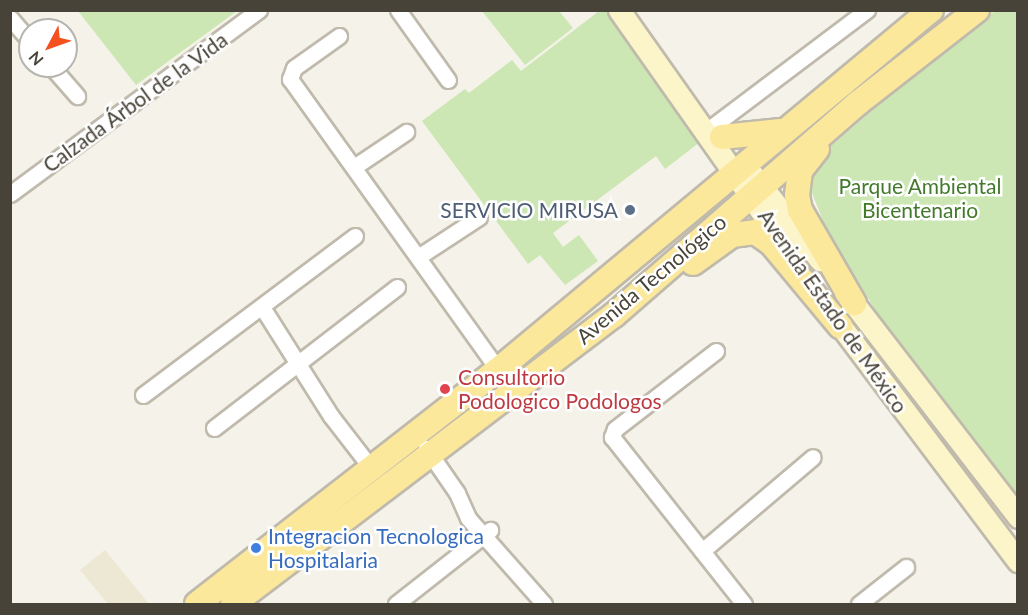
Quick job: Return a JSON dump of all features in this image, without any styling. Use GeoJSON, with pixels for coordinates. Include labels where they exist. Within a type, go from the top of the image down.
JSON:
{"type":"FeatureCollection","features":[{"type":"Feature","properties":{"kind":"main road","name":"Avenida Estado de México"},"geometry":{"type":"LineString","coordinates":[[619,10],[738,168],[854,303],[1017,518]]}},
{"type":"Feature","properties":{"kind":"main road","name":"Avenida Tecnológico"},"geometry":{"type":"LineString","coordinates":[[197,604],[498,370],[781,131],[931,10]]}},
{"type":"Feature","properties":{"kind":"main road","name":"Avenida Tecnológico"},"geometry":{"type":"LineString","coordinates":[[233,604],[614,315],[858,104],[977,10]]}},
{"type":"Feature","properties":{"kind":"main road"},"geometry":{"type":"LineString","coordinates":[[854,303],[807,225],[797,188],[800,171],[808,159],[858,104]]}},
{"type":"Feature","properties":{"kind":"main road"},"geometry":{"type":"LineString","coordinates":[[713,132],[781,131]]}},
{"type":"Feature","properties":{"kind":"main road","name":"Avenida Estado de México"},"geometry":{"type":"LineString","coordinates":[[756,190],[840,326],[1017,561]]}},
{"type":"Feature","properties":{"kind":"main road"},"geometry":{"type":"LineString","coordinates":[[614,315],[648,297],[732,235],[747,230],[772,244],[840,326]]}},
{"type":"Feature","properties":{"kind":"street","name":"Calzada Árbol de la Vida"},"geometry":{"type":"LineString","coordinates":[[12,190],[259,10]]}},
{"type":"Feature","properties":{"kind":"street"},"geometry":{"type":"LineString","coordinates":[[398,10],[448,80]]}},
{"type":"Feature","properties":{"kind":"street"},"geometry":{"type":"LineString","coordinates":[[713,132],[867,10]]}},
{"type":"Feature","properties":{"kind":"street"},"geometry":{"type":"LineString","coordinates":[[339,36],[296,67],[290,79],[498,370]]}},
{"type":"Feature","properties":{"kind":"street"},"geometry":{"type":"LineString","coordinates":[[61,78],[77,96]]}},
{"type":"Feature","properties":{"kind":"street"},"geometry":{"type":"LineString","coordinates":[[354,167],[405,132]]}},
{"type":"Feature","properties":{"kind":"street"},"geometry":{"type":"LineString","coordinates":[[418,257],[479,217]]}},
{"type":"Feature","properties":{"kind":"street"},"geometry":{"type":"LineString","coordinates":[[142,395],[355,236]]}},
{"type":"Feature","properties":{"kind":"street"},"geometry":{"type":"LineString","coordinates":[[214,428],[397,287]]}},
{"type":"Feature","properties":{"kind":"street"},"geometry":{"type":"LineString","coordinates":[[262,307],[300,362],[331,416],[372,469]]}},
{"type":"Feature","properties":{"kind":"street"},"geometry":{"type":"LineString","coordinates":[[716,351],[615,429],[612,437],[744,604]]}},
{"type":"Feature","properties":{"kind":"street"},"geometry":{"type":"LineString","coordinates":[[415,434],[495,545],[544,604]]}},
{"type":"Feature","properties":{"kind":"street"},"geometry":{"type":"LineString","coordinates":[[702,551],[813,457]]}},
{"type":"Feature","properties":{"kind":"street"},"geometry":{"type":"LineString","coordinates":[[396,604],[486,533]]}},
{"type":"Feature","properties":{"kind":"street"},"geometry":{"type":"LineString","coordinates":[[859,604],[906,567]]}},
{"type":"Feature","properties":{"kind":"shaded area"},"geometry":{"type":"Polygon","coordinates":[[[105,550],[149,604],[108,604],[80,570],[105,550]]]}},
{"type":"Feature","properties":{"kind":"green space"},"geometry":{"type":"Polygon","coordinates":[[[78,11],[237,11],[136,85],[78,11]]]}},
{"type":"Feature","properties":{"kind":"green space"},"geometry":{"type":"Polygon","coordinates":[[[482,11],[559,11],[573,28],[525,65],[482,11]]]}},
{"type":"Feature","properties":{"kind":"green space"},"geometry":{"type":"Polygon","coordinates":[[[599,11],[612,11],[700,142],[665,169],[656,156],[553,233],[563,247],[579,235],[598,261],[565,285],[540,255],[528,264],[422,121],[465,89],[469,93],[512,60],[521,71],[599,11]]]}},
{"type":"Feature","properties":{"kind":"green space","name":"Parque Ambiental Bicentenario"},"geometry":{"type":"Polygon","coordinates":[[[995,11],[1017,11],[1017,502],[892,338],[826,228],[810,188],[816,159],[929,61],[995,11]]]}},
{"type":"Feature","properties":{"kind":"place","name":"SERVICIO MIRUSA"},"geometry":{"type":"Point","coordinates":[630,210]}},
{"type":"Feature","properties":{"kind":"place","name":"Consultorio Podologico Podologos"},"geometry":{"type":"Point","coordinates":[445,389]}},
{"type":"Feature","properties":{"kind":"place","name":"Integracion Tecnologica Hospitalaria"},"geometry":{"type":"Point","coordinates":[256,548]}}]}
